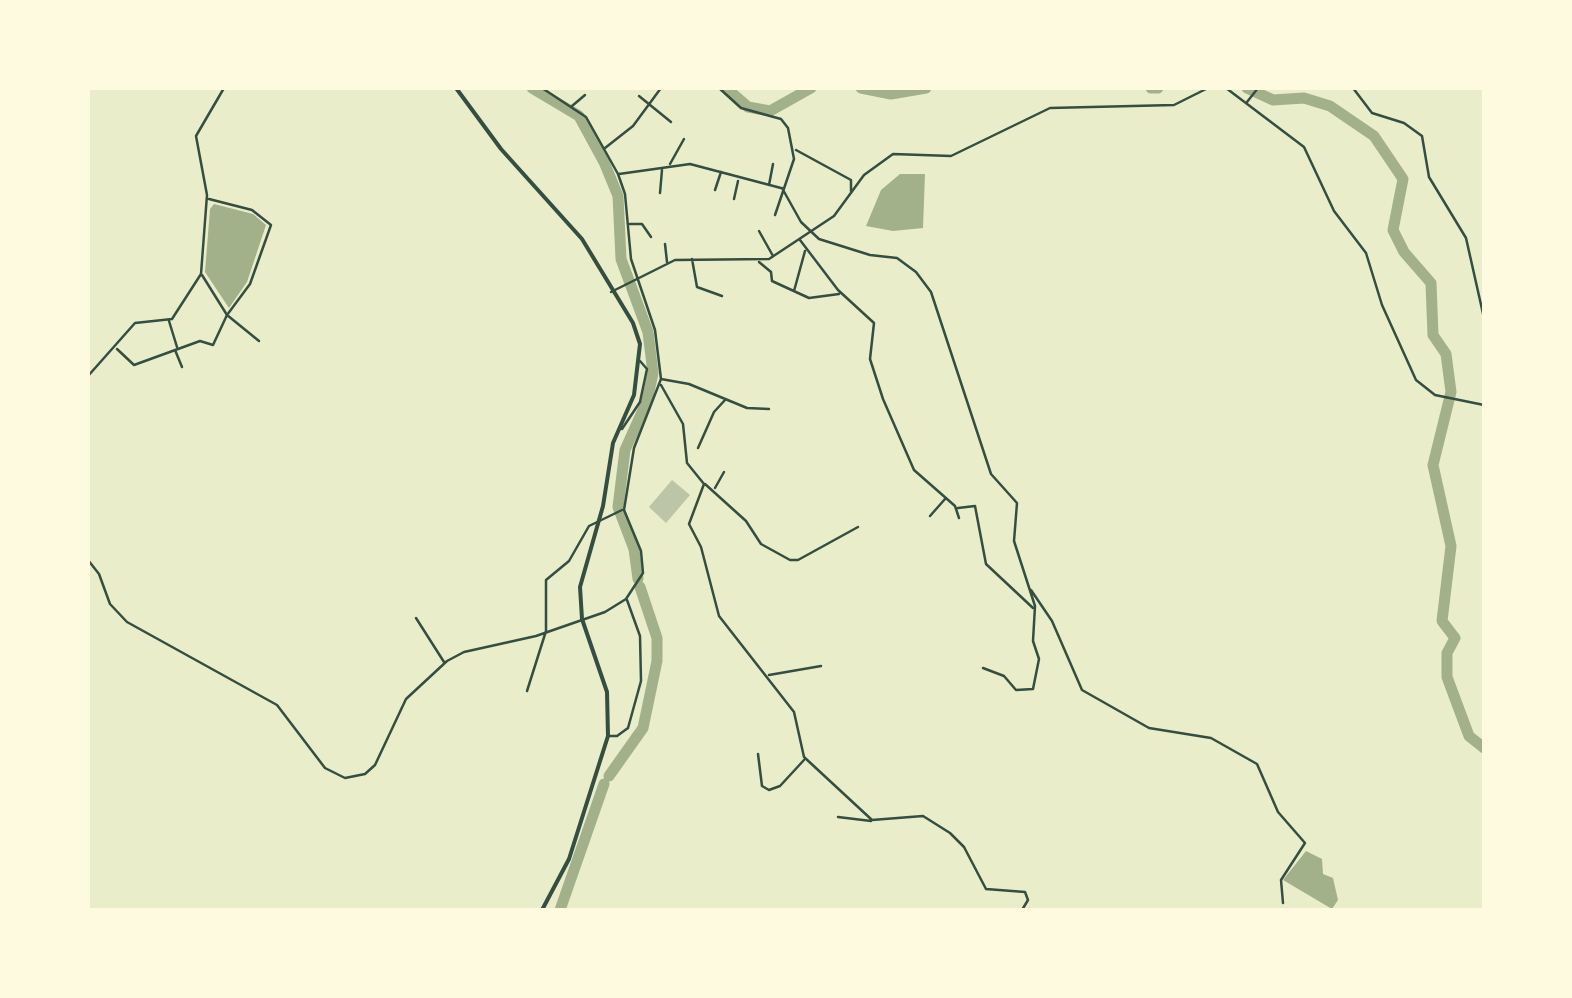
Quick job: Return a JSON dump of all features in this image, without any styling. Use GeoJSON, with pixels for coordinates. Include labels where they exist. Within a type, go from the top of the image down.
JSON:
{"type":"FeatureCollection","features":[{"type":"Feature","properties":{"kind":"street"},"geometry":{"type":"LineString","coordinates":[[182,367],[169,321],[200,274],[207,199],[196,136],[224,88]]}},
{"type":"Feature","properties":{"kind":"street"},"geometry":{"type":"LineString","coordinates":[[456,88],[500,148],[582,240],[638,334],[640,360],[634,394],[618,431],[600,520],[580,587],[582,618],[607,692],[608,736],[569,859],[542,910]]}},
{"type":"Feature","properties":{"kind":"street"},"geometry":{"type":"LineString","coordinates":[[542,88],[586,118],[618,174],[629,224],[631,259],[652,314],[660,382],[683,424],[687,463],[766,548],[790,560],[798,560],[858,526]]}},
{"type":"Feature","properties":{"kind":"street"},"geometry":{"type":"LineString","coordinates":[[552,94],[556,88]]}},
{"type":"Feature","properties":{"kind":"street"},"geometry":{"type":"LineString","coordinates":[[604,149],[633,126],[661,88]]}},
{"type":"Feature","properties":{"kind":"street"},"geometry":{"type":"LineString","coordinates":[[719,88],[749,112],[781,119],[794,150],[774,214]]}},
{"type":"Feature","properties":{"kind":"street"},"geometry":{"type":"LineString","coordinates":[[611,292],[667,263],[692,258],[758,261],[774,257],[834,216],[864,174],[886,157],[900,153],[941,158],[964,153],[1050,108],[1174,105],[1208,88]]}},
{"type":"Feature","properties":{"kind":"street"},"geometry":{"type":"LineString","coordinates":[[1226,88],[1304,147],[1334,210],[1366,252],[1382,306],[1416,380],[1435,395],[1484,405]]}},
{"type":"Feature","properties":{"kind":"street"},"geometry":{"type":"LineString","coordinates":[[1247,102],[1258,88]]}},
{"type":"Feature","properties":{"kind":"street"},"geometry":{"type":"LineString","coordinates":[[1353,88],[1372,114],[1404,124],[1422,136],[1429,177],[1466,238],[1484,318]]}},
{"type":"Feature","properties":{"kind":"street"},"geometry":{"type":"LineString","coordinates":[[572,106],[585,94]]}},
{"type":"Feature","properties":{"kind":"street"},"geometry":{"type":"LineString","coordinates":[[639,96],[672,122]]}},
{"type":"Feature","properties":{"kind":"street"},"geometry":{"type":"LineString","coordinates":[[669,167],[684,139]]}},
{"type":"Feature","properties":{"kind":"street"},"geometry":{"type":"LineString","coordinates":[[794,150],[804,150],[851,180],[851,192]]}},
{"type":"Feature","properties":{"kind":"street"},"geometry":{"type":"LineString","coordinates":[[618,174],[690,164],[782,188],[809,231],[826,242],[897,258],[927,285],[991,474],[1017,504],[1014,541],[1036,610],[1033,641],[1040,659],[1035,686],[1016,690],[1004,676],[983,668]]}},
{"type":"Feature","properties":{"kind":"street"},"geometry":{"type":"LineString","coordinates":[[769,185],[773,164]]}},
{"type":"Feature","properties":{"kind":"street"},"geometry":{"type":"LineString","coordinates":[[660,193],[662,169]]}},
{"type":"Feature","properties":{"kind":"street"},"geometry":{"type":"LineString","coordinates":[[715,190],[721,172]]}},
{"type":"Feature","properties":{"kind":"street"},"geometry":{"type":"LineString","coordinates":[[734,199],[739,178]]}},
{"type":"Feature","properties":{"kind":"street"},"geometry":{"type":"LineString","coordinates":[[116,348],[134,365],[200,341],[213,345],[227,314],[250,284],[271,224],[252,210],[207,199]]}},
{"type":"Feature","properties":{"kind":"street"},"geometry":{"type":"LineString","coordinates":[[629,224],[642,224],[652,234]]}},
{"type":"Feature","properties":{"kind":"street"},"geometry":{"type":"LineString","coordinates":[[759,231],[774,257]]}},
{"type":"Feature","properties":{"kind":"street"},"geometry":{"type":"LineString","coordinates":[[800,238],[842,294],[874,323],[870,359],[883,399],[914,470],[956,509],[959,518]]}},
{"type":"Feature","properties":{"kind":"street"},"geometry":{"type":"LineString","coordinates":[[666,244],[667,263]]}},
{"type":"Feature","properties":{"kind":"street"},"geometry":{"type":"LineString","coordinates":[[794,291],[806,250]]}},
{"type":"Feature","properties":{"kind":"street"},"geometry":{"type":"LineString","coordinates":[[692,258],[697,287],[722,296]]}},
{"type":"Feature","properties":{"kind":"street"},"geometry":{"type":"LineString","coordinates":[[758,261],[771,272],[772,281],[794,291],[819,300],[842,294]]}},
{"type":"Feature","properties":{"kind":"street"},"geometry":{"type":"LineString","coordinates":[[200,274],[227,314],[259,341]]}},
{"type":"Feature","properties":{"kind":"street"},"geometry":{"type":"LineString","coordinates":[[88,376],[134,323],[169,321]]}},
{"type":"Feature","properties":{"kind":"street"},"geometry":{"type":"LineString","coordinates":[[618,431],[639,407],[647,370],[640,360]]}},
{"type":"Feature","properties":{"kind":"street"},"geometry":{"type":"LineString","coordinates":[[660,382],[689,384],[746,408],[769,409]]}},
{"type":"Feature","properties":{"kind":"street"},"geometry":{"type":"LineString","coordinates":[[88,560],[110,604],[127,622],[278,704],[325,768],[338,776],[360,776],[375,765],[406,699],[444,663],[464,652],[508,644],[626,599],[643,573],[641,552],[621,511],[634,448],[660,382]]}},
{"type":"Feature","properties":{"kind":"street"},"geometry":{"type":"LineString","coordinates":[[698,448],[714,412],[726,399]]}},
{"type":"Feature","properties":{"kind":"street"},"geometry":{"type":"LineString","coordinates":[[639,407],[649,408]]}},
{"type":"Feature","properties":{"kind":"street"},"geometry":{"type":"LineString","coordinates":[[714,490],[724,472]]}},
{"type":"Feature","properties":{"kind":"street"},"geometry":{"type":"LineString","coordinates":[[704,484],[689,520],[701,547],[708,584],[728,630],[794,712],[806,759],[872,820]]}},
{"type":"Feature","properties":{"kind":"street"},"geometry":{"type":"LineString","coordinates":[[930,516],[945,500]]}},
{"type":"Feature","properties":{"kind":"street"},"geometry":{"type":"LineString","coordinates":[[956,509],[975,506],[986,564],[1036,610]]}},
{"type":"Feature","properties":{"kind":"street"},"geometry":{"type":"LineString","coordinates":[[528,691],[546,631],[546,580],[569,561],[581,535],[600,520],[621,511]]}},
{"type":"Feature","properties":{"kind":"street"},"geometry":{"type":"LineString","coordinates":[[88,570],[93,566]]}},
{"type":"Feature","properties":{"kind":"street"},"geometry":{"type":"LineString","coordinates":[[1030,588],[1052,621],[1056,638],[1082,690],[1149,728],[1211,738],[1258,764],[1278,812],[1304,843],[1280,880],[1284,903]]}},
{"type":"Feature","properties":{"kind":"street"},"geometry":{"type":"LineString","coordinates":[[608,736],[617,736],[628,728],[641,681],[640,636],[626,599]]}},
{"type":"Feature","properties":{"kind":"street"},"geometry":{"type":"LineString","coordinates":[[416,618],[444,663]]}},
{"type":"Feature","properties":{"kind":"street"},"geometry":{"type":"LineString","coordinates":[[767,676],[793,667],[821,666]]}},
{"type":"Feature","properties":{"kind":"street"},"geometry":{"type":"LineString","coordinates":[[758,754],[762,786],[769,790],[780,786],[806,759]]}},
{"type":"Feature","properties":{"kind":"street"},"geometry":{"type":"LineString","coordinates":[[838,817],[872,820],[923,816],[958,841],[986,889],[1024,892],[1028,900],[1022,910]]}},
{"type":"Feature","properties":{"kind":"shaded area"},"geometry":{"type":"Polygon","coordinates":[[[900,174],[925,174],[923,228],[893,231],[866,226],[881,190],[900,174]]]}},
{"type":"Feature","properties":{"kind":"shaded area"},"geometry":{"type":"Polygon","coordinates":[[[214,204],[253,214],[266,225],[247,282],[229,308],[205,272],[210,209],[214,204]]]}},
{"type":"Feature","properties":{"kind":"shaded area"},"geometry":{"type":"Polygon","coordinates":[[[1306,851],[1322,859],[1323,874],[1333,878],[1338,900],[1332,909],[1283,880],[1306,851]]]}},
{"type":"Feature","properties":{"kind":"building"},"geometry":{"type":"Polygon","coordinates":[[[672,480],[690,495],[666,523],[649,507],[672,480]]]}},
{"type":"Feature","properties":{"kind":"waterway"},"geometry":{"type":"LineString","coordinates":[[532,88],[579,116],[604,162],[618,196],[621,259],[648,332],[653,373],[647,401],[625,450],[618,507],[634,549],[638,579]]}},
{"type":"Feature","properties":{"kind":"waterway"},"geometry":{"type":"LineString","coordinates":[[726,88],[748,107],[770,111],[811,88]]}},
{"type":"Feature","properties":{"kind":"waterway"},"geometry":{"type":"LineString","coordinates":[[861,88],[891,94],[926,88]]}},
{"type":"Feature","properties":{"kind":"waterway"},"geometry":{"type":"LineString","coordinates":[[1151,88],[1158,88]]}},
{"type":"Feature","properties":{"kind":"waterway"},"geometry":{"type":"LineString","coordinates":[[1247,88],[1273,100],[1304,98],[1330,106],[1374,136],[1403,179],[1393,230],[1404,252],[1431,283],[1433,335],[1446,354],[1451,392],[1433,465],[1451,546],[1442,621],[1455,638],[1447,653],[1447,677],[1469,736],[1484,748]]}},
{"type":"Feature","properties":{"kind":"waterway"},"geometry":{"type":"LineString","coordinates":[[609,776],[643,728],[657,661],[657,638],[640,587]]}},
{"type":"Feature","properties":{"kind":"waterway"},"geometry":{"type":"LineString","coordinates":[[560,910],[604,784]]}}]}
